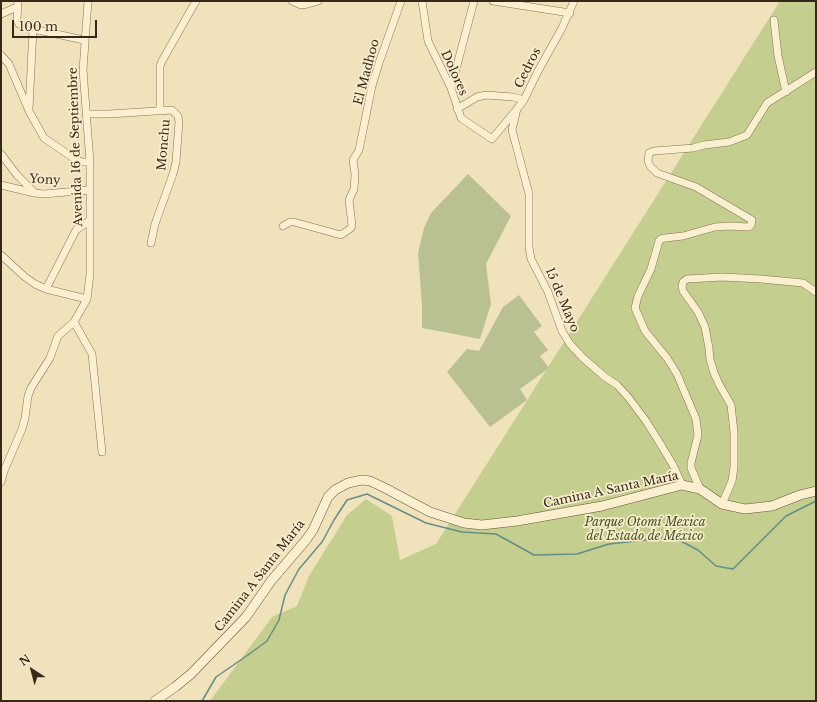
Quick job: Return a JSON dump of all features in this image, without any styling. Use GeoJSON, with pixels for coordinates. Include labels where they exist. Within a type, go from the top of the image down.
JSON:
{"type":"FeatureCollection","features":[{"type":"Feature","properties":{"kind":"main road","name":"Camina A Santa María"},"geometry":{"type":"LineString","coordinates":[[155,701],[191,674],[246,616],[278,572],[293,557],[313,530],[328,497],[335,490],[348,483],[362,480],[370,481],[430,512],[464,522],[482,525],[517,521],[602,506],[682,485],[700,490],[722,504],[745,509],[766,507],[816,491]]}},
{"type":"Feature","properties":{"kind":"street","name":"Avenida 16 de Septiembre"},"geometry":{"type":"LineString","coordinates":[[1,482],[4,471],[22,429],[29,392],[50,358],[58,336],[74,322],[87,299],[91,261],[89,221],[90,162],[82,70],[88,1]]}},
{"type":"Feature","properties":{"kind":"street"},"geometry":{"type":"LineString","coordinates":[[160,110],[160,66],[196,1]]}},
{"type":"Feature","properties":{"kind":"street"},"geometry":{"type":"LineString","coordinates":[[292,1],[301,4],[308,4],[318,1]]}},
{"type":"Feature","properties":{"kind":"street","name":"El Madhoo"},"geometry":{"type":"LineString","coordinates":[[283,226],[292,222],[341,235],[348,231],[352,225],[350,200],[355,186],[353,162],[359,150],[372,86],[401,1]]}},
{"type":"Feature","properties":{"kind":"street","name":"Dolores"},"geometry":{"type":"LineString","coordinates":[[422,1],[428,41],[450,88],[461,118],[492,139]]}},
{"type":"Feature","properties":{"kind":"street"},"geometry":{"type":"LineString","coordinates":[[450,88],[474,1]]}},
{"type":"Feature","properties":{"kind":"street"},"geometry":{"type":"LineString","coordinates":[[493,1],[570,13]]}},
{"type":"Feature","properties":{"kind":"street","name":"Cedros"},"geometry":{"type":"LineString","coordinates":[[492,139],[524,100],[570,13],[572,1]]}},
{"type":"Feature","properties":{"kind":"street"},"geometry":{"type":"LineString","coordinates":[[18,4],[17,23],[33,29],[84,40]]}},
{"type":"Feature","properties":{"kind":"street"},"geometry":{"type":"LineString","coordinates":[[1,14],[18,4]]}},
{"type":"Feature","properties":{"kind":"street"},"geometry":{"type":"LineString","coordinates":[[774,20],[778,56],[786,92]]}},
{"type":"Feature","properties":{"kind":"street"},"geometry":{"type":"LineString","coordinates":[[29,111],[33,29]]}},
{"type":"Feature","properties":{"kind":"street"},"geometry":{"type":"LineString","coordinates":[[1,55],[9,64],[29,111],[44,138],[76,159],[82,162],[90,162]]}},
{"type":"Feature","properties":{"kind":"street"},"geometry":{"type":"LineString","coordinates":[[700,490],[691,468],[698,435],[696,418],[677,374],[667,358],[645,331],[634,308],[651,269],[659,241],[661,239],[682,236],[715,228],[730,226],[749,227],[752,225],[752,220],[696,187],[657,173],[650,166],[648,161],[649,153],[660,150],[693,148],[729,142],[747,135],[766,103],[816,72]]}},
{"type":"Feature","properties":{"kind":"street"},"geometry":{"type":"LineString","coordinates":[[457,109],[477,97],[486,95],[513,97],[524,100]]}},
{"type":"Feature","properties":{"kind":"street","name":"15 de Mayo"},"geometry":{"type":"LineString","coordinates":[[517,109],[512,130],[529,194],[529,247],[532,259],[548,292],[562,331],[570,344],[583,358],[601,374],[617,385],[628,397],[662,445],[674,465],[682,485]]}},
{"type":"Feature","properties":{"kind":"street","name":"Monchu"},"geometry":{"type":"LineString","coordinates":[[86,114],[174,110],[178,116],[179,122],[176,162],[154,224],[151,243]]}},
{"type":"Feature","properties":{"kind":"street"},"geometry":{"type":"LineString","coordinates":[[1,154],[17,175],[34,192]]}},
{"type":"Feature","properties":{"kind":"street","name":"Yony"},"geometry":{"type":"LineString","coordinates":[[1,185],[34,192],[53,193],[89,190]]}},
{"type":"Feature","properties":{"kind":"street"},"geometry":{"type":"LineString","coordinates":[[46,289],[76,230],[89,221]]}},
{"type":"Feature","properties":{"kind":"street"},"geometry":{"type":"LineString","coordinates":[[1,255],[25,277],[46,289],[87,299]]}},
{"type":"Feature","properties":{"kind":"street"},"geometry":{"type":"LineString","coordinates":[[722,504],[732,481],[734,467],[732,405],[719,384],[713,369],[705,327],[698,312],[683,292],[683,282],[687,279],[722,277],[753,278],[802,283],[816,292]]}},
{"type":"Feature","properties":{"kind":"street"},"geometry":{"type":"LineString","coordinates":[[74,322],[92,354],[102,452]]}},
{"type":"Feature","properties":{"kind":"green space","name":"Parque Otomí Mexica del Estado de México"},"geometry":{"type":"Polygon","coordinates":[[[780,1],[816,1],[816,701],[210,701],[272,617],[297,606],[309,576],[347,515],[366,499],[392,516],[400,560],[436,544],[780,1]]]}},
{"type":"Feature","properties":{"kind":"green space"},"geometry":{"type":"Polygon","coordinates":[[[468,174],[511,216],[486,264],[491,304],[480,339],[422,328],[422,305],[418,253],[424,228],[431,213],[468,174]]]}},
{"type":"Feature","properties":{"kind":"green space"},"geometry":{"type":"Polygon","coordinates":[[[519,295],[542,326],[534,332],[548,350],[540,356],[549,368],[520,389],[527,400],[490,427],[447,372],[467,349],[479,351],[503,307],[519,295]]]}},
{"type":"Feature","properties":{"kind":"waterway"},"geometry":{"type":"LineString","coordinates":[[202,701],[216,677],[267,641],[279,620],[285,595],[299,569],[322,542],[347,500],[367,494],[426,523],[462,532],[496,534],[534,555],[577,554],[609,544],[673,537],[698,550],[716,566],[733,569],[786,516],[816,501]]}}]}
